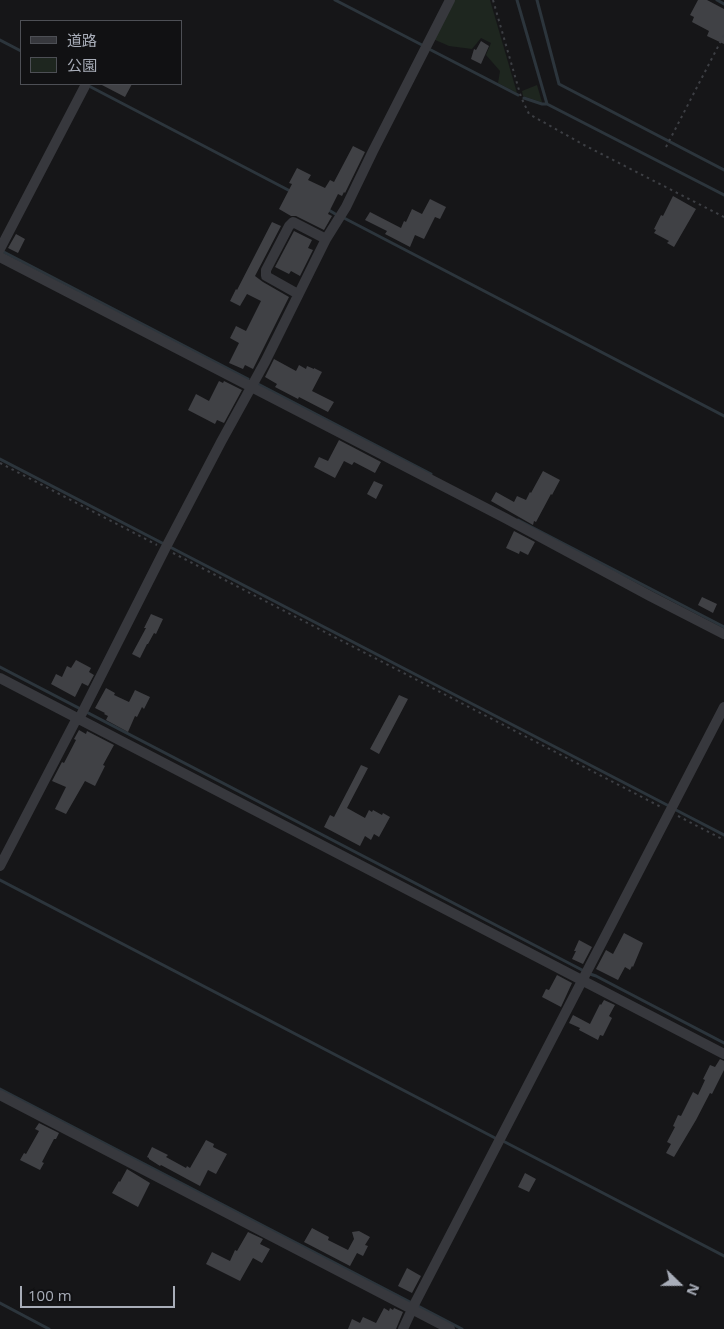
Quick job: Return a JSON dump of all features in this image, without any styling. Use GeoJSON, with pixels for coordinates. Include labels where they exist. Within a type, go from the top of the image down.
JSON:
{"type":"FeatureCollection","features":[{"type":"Feature","properties":{"kind":"street"},"geometry":{"type":"LineString","coordinates":[[0,866],[81,714],[220,442],[252,386],[326,238],[346,207],[364,173],[373,151],[450,0]]}},
{"type":"Feature","properties":{"kind":"street"},"geometry":{"type":"LineString","coordinates":[[85,86],[0,251],[186,354],[252,386],[724,634]]}},
{"type":"Feature","properties":{"kind":"street"},"geometry":{"type":"LineString","coordinates":[[298,294],[266,276],[266,270],[289,226],[293,222],[326,238]]}},
{"type":"Feature","properties":{"kind":"street"},"geometry":{"type":"LineString","coordinates":[[0,678],[81,714],[583,982],[724,1054]]}},
{"type":"Feature","properties":{"kind":"street"},"geometry":{"type":"LineString","coordinates":[[403,1329],[724,707]]}},
{"type":"Feature","properties":{"kind":"street"},"geometry":{"type":"LineString","coordinates":[[0,1095],[450,1329]]}},
{"type":"Feature","properties":{"kind":"path"},"geometry":{"type":"LineString","coordinates":[[493,0],[521,97],[529,114],[724,217]]}},
{"type":"Feature","properties":{"kind":"path"},"geometry":{"type":"LineString","coordinates":[[666,147],[724,35]]}},
{"type":"Feature","properties":{"kind":"path"},"geometry":{"type":"LineString","coordinates":[[0,463],[724,840]]}},
{"type":"Feature","properties":{"kind":"green space"},"geometry":{"type":"Polygon","coordinates":[[[454,0],[490,0],[517,93],[498,83],[500,71],[486,55],[491,43],[481,38],[472,49],[449,46],[433,39],[454,0]]]}},
{"type":"Feature","properties":{"kind":"green space"},"geometry":{"type":"Polygon","coordinates":[[[537,85],[542,102],[523,96],[522,91],[537,85]]]}},
{"type":"Feature","properties":{"kind":"building"},"geometry":{"type":"Polygon","coordinates":[[[698,0],[707,0],[724,9],[724,44],[707,36],[709,31],[692,22],[694,17],[690,15],[698,0]]]}},
{"type":"Feature","properties":{"kind":"building"},"geometry":{"type":"Polygon","coordinates":[[[481,41],[489,46],[481,64],[471,59],[474,49],[476,50],[481,41]]]}},
{"type":"Feature","properties":{"kind":"building"},"geometry":{"type":"Polygon","coordinates":[[[102,85],[131,85],[125,97],[102,85]]]}},
{"type":"Feature","properties":{"kind":"building"},"geometry":{"type":"Polygon","coordinates":[[[353,146],[365,152],[345,193],[342,196],[338,194],[328,214],[332,216],[324,230],[279,209],[292,184],[289,183],[297,168],[311,175],[308,180],[325,188],[330,180],[334,182],[353,146]]]}},
{"type":"Feature","properties":{"kind":"building"},"geometry":{"type":"Polygon","coordinates":[[[673,196],[696,209],[674,247],[667,243],[669,241],[654,233],[661,215],[663,216],[673,196]]]}},
{"type":"Feature","properties":{"kind":"building"},"geometry":{"type":"Polygon","coordinates":[[[430,199],[446,207],[440,219],[435,217],[424,239],[415,235],[410,247],[385,234],[387,231],[365,220],[370,212],[401,228],[412,209],[422,214],[430,199]]]}},
{"type":"Feature","properties":{"kind":"building"},"geometry":{"type":"Polygon","coordinates":[[[272,222],[281,226],[255,276],[289,297],[253,369],[245,365],[243,369],[229,363],[239,343],[230,338],[236,326],[246,331],[261,301],[247,294],[240,306],[230,301],[272,222]]]}},
{"type":"Feature","properties":{"kind":"building"},"geometry":{"type":"Polygon","coordinates":[[[294,231],[312,240],[308,248],[313,250],[300,276],[291,271],[289,274],[275,267],[294,231]]]}},
{"type":"Feature","properties":{"kind":"building"},"geometry":{"type":"Polygon","coordinates":[[[16,234],[25,239],[18,253],[8,248],[16,234]]]}},
{"type":"Feature","properties":{"kind":"building"},"geometry":{"type":"Polygon","coordinates":[[[274,359],[296,371],[299,365],[306,369],[307,366],[322,372],[312,391],[334,402],[328,412],[275,387],[277,384],[265,377],[274,359]]]}},
{"type":"Feature","properties":{"kind":"building"},"geometry":{"type":"Polygon","coordinates":[[[219,381],[223,383],[224,381],[242,390],[224,423],[217,420],[215,424],[188,410],[196,394],[209,401],[219,381]]]}},
{"type":"Feature","properties":{"kind":"building"},"geometry":{"type":"Polygon","coordinates":[[[339,440],[381,462],[375,473],[354,462],[352,465],[344,461],[335,478],[314,467],[319,457],[328,461],[339,440]]]}},
{"type":"Feature","properties":{"kind":"building"},"geometry":{"type":"Polygon","coordinates":[[[543,471],[560,480],[533,525],[491,501],[496,492],[514,502],[517,496],[526,500],[543,471]]]}},
{"type":"Feature","properties":{"kind":"building"},"geometry":{"type":"Polygon","coordinates":[[[374,481],[383,485],[376,499],[367,494],[374,481]]]}},
{"type":"Feature","properties":{"kind":"building"},"geometry":{"type":"Polygon","coordinates":[[[514,531],[535,542],[528,555],[520,551],[519,554],[506,548],[514,531]]]}},
{"type":"Feature","properties":{"kind":"building"},"geometry":{"type":"Polygon","coordinates":[[[702,597],[717,604],[713,613],[698,605],[702,597]]]}},
{"type":"Feature","properties":{"kind":"building"},"geometry":{"type":"Polygon","coordinates":[[[151,614],[163,619],[156,634],[154,633],[140,658],[132,654],[151,614]]]}},
{"type":"Feature","properties":{"kind":"building"},"geometry":{"type":"Polygon","coordinates":[[[76,660],[91,668],[89,672],[94,675],[88,686],[82,683],[75,697],[51,684],[56,674],[62,677],[67,666],[71,668],[76,660]]]}},
{"type":"Feature","properties":{"kind":"building"},"geometry":{"type":"Polygon","coordinates":[[[106,688],[115,693],[114,695],[129,702],[135,690],[150,697],[144,709],[142,707],[137,717],[135,716],[128,732],[106,720],[108,716],[95,708],[106,688]]]}},
{"type":"Feature","properties":{"kind":"building"},"geometry":{"type":"Polygon","coordinates":[[[399,695],[408,699],[379,754],[370,749],[399,695]]]}},
{"type":"Feature","properties":{"kind":"building"},"geometry":{"type":"Polygon","coordinates":[[[79,730],[86,734],[87,731],[114,745],[103,765],[105,766],[95,786],[85,781],[66,814],[55,809],[66,787],[52,781],[62,762],[64,763],[79,730]]]}},
{"type":"Feature","properties":{"kind":"building"},"geometry":{"type":"Polygon","coordinates":[[[361,765],[368,768],[347,808],[365,818],[369,810],[382,815],[383,813],[390,817],[379,837],[374,834],[371,840],[365,836],[360,846],[324,827],[330,815],[334,817],[361,765]]]}},
{"type":"Feature","properties":{"kind":"building"},"geometry":{"type":"Polygon","coordinates":[[[624,933],[643,943],[633,967],[630,970],[625,967],[618,980],[596,969],[606,950],[613,954],[624,933]]]}},
{"type":"Feature","properties":{"kind":"building"},"geometry":{"type":"Polygon","coordinates":[[[579,940],[592,947],[583,964],[572,959],[579,940]]]}},
{"type":"Feature","properties":{"kind":"building"},"geometry":{"type":"Polygon","coordinates":[[[557,975],[572,983],[561,1007],[542,997],[546,989],[549,990],[557,975]]]}},
{"type":"Feature","properties":{"kind":"building"},"geometry":{"type":"Polygon","coordinates":[[[604,1000],[615,1005],[609,1016],[612,1018],[603,1036],[600,1035],[598,1040],[569,1023],[573,1015],[590,1024],[604,1000]]]}},
{"type":"Feature","properties":{"kind":"building"},"geometry":{"type":"Polygon","coordinates":[[[720,1059],[724,1061],[724,1070],[712,1094],[710,1093],[674,1157],[666,1153],[671,1144],[667,1142],[675,1127],[673,1126],[678,1115],[681,1116],[693,1092],[698,1095],[710,1065],[715,1067],[720,1059]]]}},
{"type":"Feature","properties":{"kind":"building"},"geometry":{"type":"Polygon","coordinates":[[[39,1123],[59,1133],[42,1162],[44,1163],[40,1170],[20,1160],[24,1153],[26,1154],[39,1131],[35,1129],[39,1123]]]}},
{"type":"Feature","properties":{"kind":"building"},"geometry":{"type":"Polygon","coordinates":[[[206,1140],[214,1144],[213,1147],[227,1154],[216,1174],[208,1170],[200,1186],[160,1166],[147,1157],[152,1147],[168,1155],[166,1157],[186,1168],[187,1166],[190,1168],[206,1140]]]}},
{"type":"Feature","properties":{"kind":"building"},"geometry":{"type":"Polygon","coordinates":[[[127,1169],[150,1183],[138,1207],[112,1193],[127,1169]]]}},
{"type":"Feature","properties":{"kind":"building"},"geometry":{"type":"Polygon","coordinates":[[[525,1173],[536,1179],[529,1192],[518,1187],[525,1173]]]}},
{"type":"Feature","properties":{"kind":"building"},"geometry":{"type":"Polygon","coordinates":[[[312,1228],[329,1237],[328,1240],[348,1250],[354,1239],[352,1232],[359,1231],[370,1237],[365,1245],[368,1246],[363,1256],[357,1253],[350,1266],[304,1242],[312,1228]]]}},
{"type":"Feature","properties":{"kind":"building"},"geometry":{"type":"Polygon","coordinates":[[[248,1232],[263,1239],[260,1244],[270,1249],[262,1263],[253,1258],[240,1281],[206,1264],[212,1252],[230,1261],[235,1250],[237,1251],[248,1232]]]}},
{"type":"Feature","properties":{"kind":"building"},"geometry":{"type":"Polygon","coordinates":[[[407,1268],[421,1276],[412,1293],[398,1286],[407,1268]]]}},
{"type":"Feature","properties":{"kind":"building"},"geometry":{"type":"Polygon","coordinates":[[[384,1308],[389,1311],[390,1308],[393,1310],[394,1308],[403,1312],[396,1329],[348,1329],[352,1319],[360,1323],[363,1317],[376,1323],[384,1308]]]}},
{"type":"Feature","properties":{"kind":"waterway"},"geometry":{"type":"LineString","coordinates":[[335,0],[422,45]]}},
{"type":"Feature","properties":{"kind":"waterway"},"geometry":{"type":"LineString","coordinates":[[517,0],[547,104],[724,195]]}},
{"type":"Feature","properties":{"kind":"waterway"},"geometry":{"type":"LineString","coordinates":[[537,0],[559,84],[724,170]]}},
{"type":"Feature","properties":{"kind":"waterway"},"geometry":{"type":"LineString","coordinates":[[717,0],[724,4]]}},
{"type":"Feature","properties":{"kind":"waterway"},"geometry":{"type":"LineString","coordinates":[[0,40],[20,50]]}},
{"type":"Feature","properties":{"kind":"waterway"},"geometry":{"type":"LineString","coordinates":[[429,49],[518,95]]}},
{"type":"Feature","properties":{"kind":"waterway"},"geometry":{"type":"LineString","coordinates":[[87,85],[292,192]]}},
{"type":"Feature","properties":{"kind":"waterway"},"geometry":{"type":"LineString","coordinates":[[524,98],[547,104]]}},
{"type":"Feature","properties":{"kind":"waterway"},"geometry":{"type":"LineString","coordinates":[[327,209],[337,215]]}},
{"type":"Feature","properties":{"kind":"waterway"},"geometry":{"type":"LineString","coordinates":[[344,218],[724,416]]}},
{"type":"Feature","properties":{"kind":"waterway"},"geometry":{"type":"LineString","coordinates":[[0,250],[248,379]]}},
{"type":"Feature","properties":{"kind":"waterway"},"geometry":{"type":"LineString","coordinates":[[258,384],[431,474]]}},
{"type":"Feature","properties":{"kind":"waterway"},"geometry":{"type":"LineString","coordinates":[[0,459],[164,544]]}},
{"type":"Feature","properties":{"kind":"waterway"},"geometry":{"type":"LineString","coordinates":[[518,520],[724,627]]}},
{"type":"Feature","properties":{"kind":"waterway"},"geometry":{"type":"LineString","coordinates":[[170,547],[669,806]]}},
{"type":"Feature","properties":{"kind":"waterway"},"geometry":{"type":"LineString","coordinates":[[0,667],[584,971]]}},
{"type":"Feature","properties":{"kind":"waterway"},"geometry":{"type":"LineString","coordinates":[[676,810],[724,835]]}},
{"type":"Feature","properties":{"kind":"waterway"},"geometry":{"type":"LineString","coordinates":[[0,880],[497,1139]]}},
{"type":"Feature","properties":{"kind":"waterway"},"geometry":{"type":"LineString","coordinates":[[590,974],[724,1043]]}},
{"type":"Feature","properties":{"kind":"waterway"},"geometry":{"type":"LineString","coordinates":[[0,1089],[410,1302]]}},
{"type":"Feature","properties":{"kind":"waterway"},"geometry":{"type":"LineString","coordinates":[[503,1141],[724,1256]]}},
{"type":"Feature","properties":{"kind":"waterway"},"geometry":{"type":"LineString","coordinates":[[0,1303],[49,1329]]}},
{"type":"Feature","properties":{"kind":"waterway"},"geometry":{"type":"LineString","coordinates":[[418,1306],[462,1329]]}}]}
